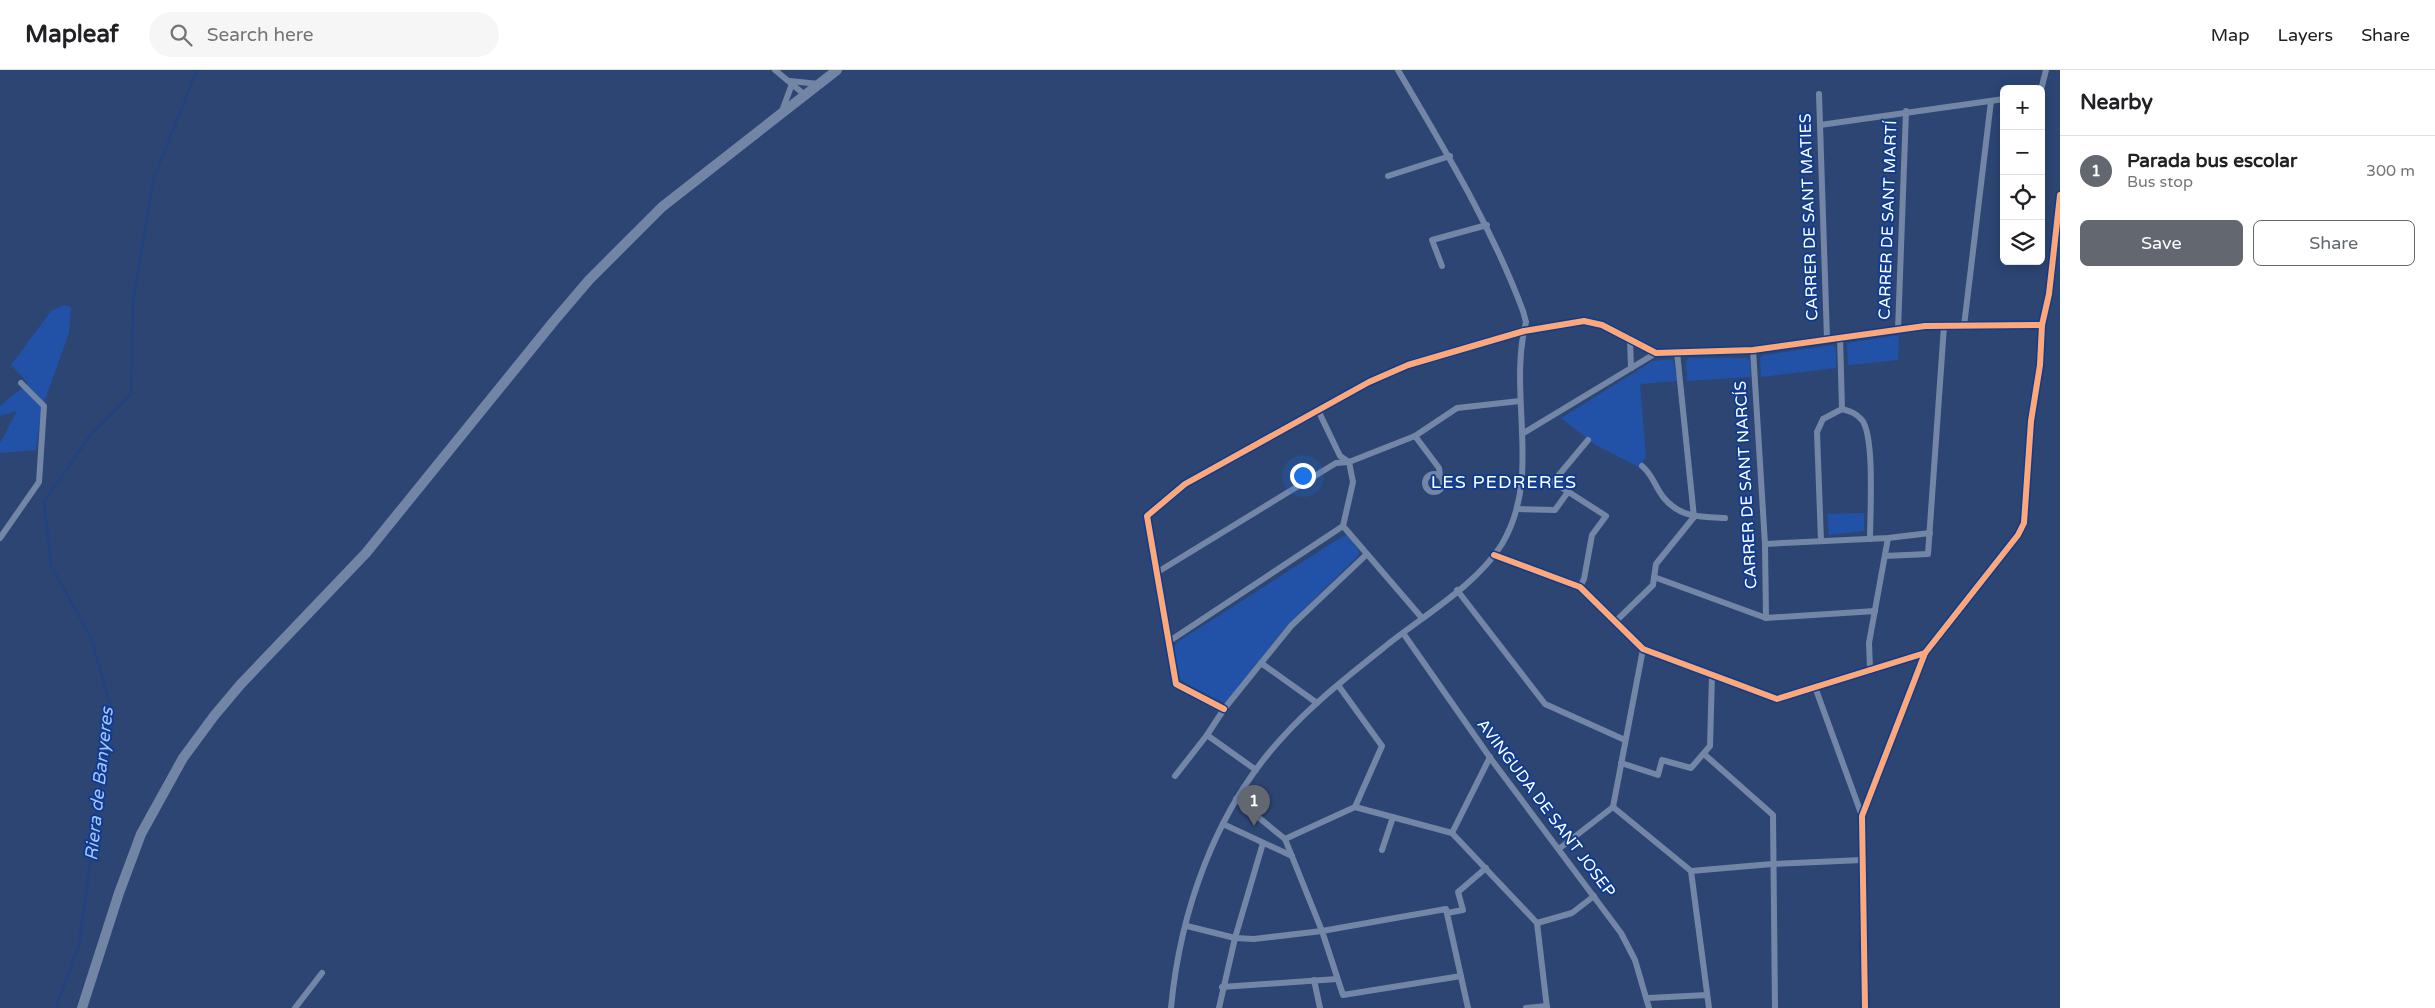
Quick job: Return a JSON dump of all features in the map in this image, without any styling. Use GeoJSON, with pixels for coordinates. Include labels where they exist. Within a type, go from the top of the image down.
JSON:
{"type":"FeatureCollection","features":[{"type":"Feature","properties":{"kind":"main road"},"geometry":{"type":"LineString","coordinates":[[82,1008],[118,893],[138,841],[170,779],[206,726],[240,685],[366,553],[589,280],[662,207],[837,70]]}},
{"type":"Feature","properties":{"kind":"street"},"geometry":{"type":"LineString","coordinates":[[1171,1008],[1176,967],[1200,878],[1222,824],[1256,770],[1280,740],[1316,703],[1485,566],[1509,531],[1517,509],[1523,479],[1520,401],[1526,322],[1487,226],[1450,156],[1398,70]]}},
{"type":"Feature","properties":{"kind":"street"},"geometry":{"type":"LineString","coordinates":[[2042,85],[2046,70]]}},
{"type":"Feature","properties":{"kind":"street"},"geometry":{"type":"LineString","coordinates":[[778,71],[805,95]]}},
{"type":"Feature","properties":{"kind":"street"},"geometry":{"type":"LineString","coordinates":[[790,82],[819,84]]}},
{"type":"Feature","properties":{"kind":"street"},"geometry":{"type":"LineString","coordinates":[[780,114],[790,82]]}},
{"type":"Feature","properties":{"kind":"street","name":"CARRER DE SANT MATIES"},"geometry":{"type":"LineString","coordinates":[[1819,94],[1827,339]]}},
{"type":"Feature","properties":{"kind":"street"},"geometry":{"type":"LineString","coordinates":[[1820,125],[1906,111],[2000,99]]}},
{"type":"Feature","properties":{"kind":"street"},"geometry":{"type":"LineString","coordinates":[[1964,326],[1991,101]]}},
{"type":"Feature","properties":{"kind":"street","name":"CARRER DE SANT MARTÍ"},"geometry":{"type":"LineString","coordinates":[[1898,330],[1906,111]]}},
{"type":"Feature","properties":{"kind":"street"},"geometry":{"type":"LineString","coordinates":[[1388,176],[1450,156]]}},
{"type":"Feature","properties":{"kind":"street"},"geometry":{"type":"LineString","coordinates":[[1862,816],[1925,653],[2018,535],[2024,523],[2031,421],[2040,365],[2042,325],[2049,294],[2060,195]]}},
{"type":"Feature","properties":{"kind":"street"},"geometry":{"type":"LineString","coordinates":[[1442,266],[1432,240],[1487,226]]}},
{"type":"Feature","properties":{"kind":"street"},"geometry":{"type":"LineString","coordinates":[[1224,709],[1176,684],[1146,518],[1150,513],[1191,480],[1369,382],[1408,365],[1524,330],[1584,321],[1602,325],[1656,353]]}},
{"type":"Feature","properties":{"kind":"street"},"geometry":{"type":"LineString","coordinates":[[1522,434],[1656,353],[1753,350],[1840,337],[1944,326],[2042,325]]}},
{"type":"Feature","properties":{"kind":"street"},"geometry":{"type":"LineString","coordinates":[[1886,556],[1928,554],[1944,326]]}},
{"type":"Feature","properties":{"kind":"street"},"geometry":{"type":"LineString","coordinates":[[1840,337],[1842,409]]}},
{"type":"Feature","properties":{"kind":"street"},"geometry":{"type":"LineString","coordinates":[[1630,339],[1631,368]]}},
{"type":"Feature","properties":{"kind":"street","name":"CARRER DE SANT NARCÍS"},"geometry":{"type":"LineString","coordinates":[[1753,350],[1765,544],[1766,618]]}},
{"type":"Feature","properties":{"kind":"street"},"geometry":{"type":"LineString","coordinates":[[1615,622],[1653,585],[1656,564],[1694,517],[1677,352]]}},
{"type":"Feature","properties":{"kind":"street"},"geometry":{"type":"LineString","coordinates":[[0,538],[39,482],[44,406],[21,383]]}},
{"type":"Feature","properties":{"kind":"street"},"geometry":{"type":"LineString","coordinates":[[1156,573],[1336,464],[1350,462],[1414,436],[1457,408],[1520,401]]}},
{"type":"Feature","properties":{"kind":"street"},"geometry":{"type":"LineString","coordinates":[[1821,541],[1817,432],[1823,419],[1842,409],[1852,412],[1862,420],[1869,439],[1870,539]]}},
{"type":"Feature","properties":{"kind":"street"},"geometry":{"type":"LineString","coordinates":[[1318,410],[1340,456],[1350,462]]}},
{"type":"Feature","properties":{"kind":"street"},"geometry":{"type":"LineString","coordinates":[[1414,436],[1439,468],[1437,475]]}},
{"type":"Feature","properties":{"kind":"street"},"geometry":{"type":"LineString","coordinates":[[1580,587],[1584,579],[1592,534],[1606,516],[1553,482],[1588,440]]}},
{"type":"Feature","properties":{"kind":"street"},"geometry":{"type":"LineString","coordinates":[[1168,642],[1343,526],[1353,482],[1350,462]]}},
{"type":"Feature","properties":{"kind":"street"},"geometry":{"type":"LineString","coordinates":[[1642,466],[1650,472],[1664,498],[1686,516],[1725,518]]}},
{"type":"Feature","properties":{"kind":"street"},"geometry":{"type":"LineString","coordinates":[[1517,509],[1555,510],[1568,492]]}},
{"type":"Feature","properties":{"kind":"street"},"geometry":{"type":"LineString","coordinates":[[1343,526],[1422,618]]}},
{"type":"Feature","properties":{"kind":"street"},"geometry":{"type":"LineString","coordinates":[[1765,544],[1888,538],[1930,533]]}},
{"type":"Feature","properties":{"kind":"street"},"geometry":{"type":"LineString","coordinates":[[1870,669],[1869,643],[1888,538]]}},
{"type":"Feature","properties":{"kind":"street"},"geometry":{"type":"LineString","coordinates":[[1175,776],[1207,735],[1224,709],[1291,626],[1367,554]]}},
{"type":"Feature","properties":{"kind":"street"},"geometry":{"type":"LineString","coordinates":[[1494,555],[1580,587],[1643,650],[1777,699],[1925,653]]}},
{"type":"Feature","properties":{"kind":"street"},"geometry":{"type":"LineString","coordinates":[[1654,577],[1766,618],[1875,610]]}},
{"type":"Feature","properties":{"kind":"street"},"geometry":{"type":"LineString","coordinates":[[1457,590],[1545,704],[1625,740]]}},
{"type":"Feature","properties":{"kind":"street","name":"AVINGUDA DE SANT JOSEP"},"geometry":{"type":"LineString","coordinates":[[1403,633],[1490,757],[1622,933],[1635,960],[1648,998],[1649,1008]]}},
{"type":"Feature","properties":{"kind":"street"},"geometry":{"type":"LineString","coordinates":[[1560,848],[1613,807],[1643,650]]}},
{"type":"Feature","properties":{"kind":"street"},"geometry":{"type":"LineString","coordinates":[[1261,663],[1316,703]]}},
{"type":"Feature","properties":{"kind":"street"},"geometry":{"type":"LineString","coordinates":[[1621,763],[1658,775],[1662,760],[1691,768],[1710,746],[1712,675]]}},
{"type":"Feature","properties":{"kind":"street"},"geometry":{"type":"LineString","coordinates":[[1338,685],[1382,746],[1355,807]]}},
{"type":"Feature","properties":{"kind":"street"},"geometry":{"type":"LineString","coordinates":[[1815,688],[1862,816],[1865,1008]]}},
{"type":"Feature","properties":{"kind":"street"},"geometry":{"type":"LineString","coordinates":[[1207,735],[1256,770]]}},
{"type":"Feature","properties":{"kind":"street"},"geometry":{"type":"LineString","coordinates":[[1704,754],[1773,815],[1772,864],[1775,1008]]}},
{"type":"Feature","properties":{"kind":"street"},"geometry":{"type":"LineString","coordinates":[[1452,833],[1490,757]]}},
{"type":"Feature","properties":{"kind":"street"},"geometry":{"type":"LineString","coordinates":[[1236,799],[1285,839],[1322,931],[1342,995],[1461,976]]}},
{"type":"Feature","properties":{"kind":"street"},"geometry":{"type":"LineString","coordinates":[[1285,839],[1355,807],[1452,833],[1537,923],[1547,1007],[1526,1008]]}},
{"type":"Feature","properties":{"kind":"street"},"geometry":{"type":"LineString","coordinates":[[1613,807],[1691,871],[1709,1008]]}},
{"type":"Feature","properties":{"kind":"street"},"geometry":{"type":"LineString","coordinates":[[1382,850],[1393,817]]}},
{"type":"Feature","properties":{"kind":"street"},"geometry":{"type":"LineString","coordinates":[[1222,824],[1292,856]]}},
{"type":"Feature","properties":{"kind":"street"},"geometry":{"type":"LineString","coordinates":[[1218,1008],[1235,938],[1263,843]]}},
{"type":"Feature","properties":{"kind":"street"},"geometry":{"type":"LineString","coordinates":[[1691,871],[1772,864],[1862,860]]}},
{"type":"Feature","properties":{"kind":"street"},"geometry":{"type":"LineString","coordinates":[[1187,926],[1235,938],[1254,939],[1463,910],[1458,892],[1486,868]]}},
{"type":"Feature","properties":{"kind":"street"},"geometry":{"type":"LineString","coordinates":[[1537,923],[1572,913],[1594,896]]}},
{"type":"Feature","properties":{"kind":"street"},"geometry":{"type":"LineString","coordinates":[[1446,911],[1468,1008]]}},
{"type":"Feature","properties":{"kind":"street"},"geometry":{"type":"LineString","coordinates":[[295,1008],[322,973]]}},
{"type":"Feature","properties":{"kind":"street"},"geometry":{"type":"LineString","coordinates":[[1222,987],[1337,979]]}},
{"type":"Feature","properties":{"kind":"street"},"geometry":{"type":"LineString","coordinates":[[1314,980],[1320,1008]]}},
{"type":"Feature","properties":{"kind":"street"},"geometry":{"type":"LineString","coordinates":[[1648,998],[1707,995]]}},
{"type":"Feature","properties":{"kind":"shaded area"},"geometry":{"type":"Polygon","coordinates":[[[64,305],[71,307],[69,333],[42,408],[36,450],[0,453],[0,443],[17,411],[0,416],[0,406],[28,383],[11,365],[51,311],[64,305]]]}},
{"type":"Feature","properties":{"kind":"shaded area"},"geometry":{"type":"Polygon","coordinates":[[[1899,335],[1898,360],[1848,365],[1847,343],[1899,335]]]}},
{"type":"Feature","properties":{"kind":"shaded area"},"geometry":{"type":"Polygon","coordinates":[[[1833,345],[1836,348],[1836,368],[1761,377],[1760,358],[1764,355],[1833,345]]]}},
{"type":"Feature","properties":{"kind":"shaded area"},"geometry":{"type":"Polygon","coordinates":[[[1688,358],[1746,358],[1750,361],[1751,377],[1687,381],[1686,363],[1688,358]]]}},
{"type":"Feature","properties":{"kind":"shaded area"},"geometry":{"type":"Polygon","coordinates":[[[1673,359],[1677,381],[1640,384],[1646,456],[1640,468],[1594,444],[1561,418],[1653,361],[1673,359]]]}},
{"type":"Feature","properties":{"kind":"shaded area"},"geometry":{"type":"Polygon","coordinates":[[[1864,513],[1864,531],[1829,535],[1827,514],[1864,513]]]}},
{"type":"Feature","properties":{"kind":"shaded area"},"geometry":{"type":"Polygon","coordinates":[[[1343,536],[1348,536],[1359,551],[1359,555],[1284,629],[1227,702],[1222,702],[1180,680],[1174,649],[1176,643],[1343,536]]]}},
{"type":"Feature","properties":{"kind":"waterway","name":"Riera de Banyeres"},"geometry":{"type":"LineString","coordinates":[[56,1008],[79,945],[111,708],[91,638],[51,565],[44,502],[91,434],[131,394],[133,301],[154,178],[197,70]]}},
{"type":"Feature","properties":{"kind":"cycle path"},"geometry":{"type":"LineString","coordinates":[[1865,1008],[1862,816],[1925,653],[2018,535],[2024,523],[2031,421],[2040,365],[2042,325],[2049,294],[2060,195]]}},
{"type":"Feature","properties":{"kind":"cycle path"},"geometry":{"type":"LineString","coordinates":[[1224,709],[1176,684],[1147,516],[1185,484],[1369,382],[1408,365],[1524,331],[1584,321],[1602,325],[1656,353],[1753,350],[1925,326],[2042,325]]}},
{"type":"Feature","properties":{"kind":"cycle path"},"geometry":{"type":"LineString","coordinates":[[1494,555],[1580,587],[1643,649],[1777,699],[1925,653]]}},
{"type":"Feature","properties":{"kind":"place","name":"Parada bus escolar"},"geometry":{"type":"Point","coordinates":[1254,826]}},
{"type":"Feature","properties":{"kind":"district","name":"LES PEDRERES"},"geometry":{"type":"Point","coordinates":[1504,482]}}]}
